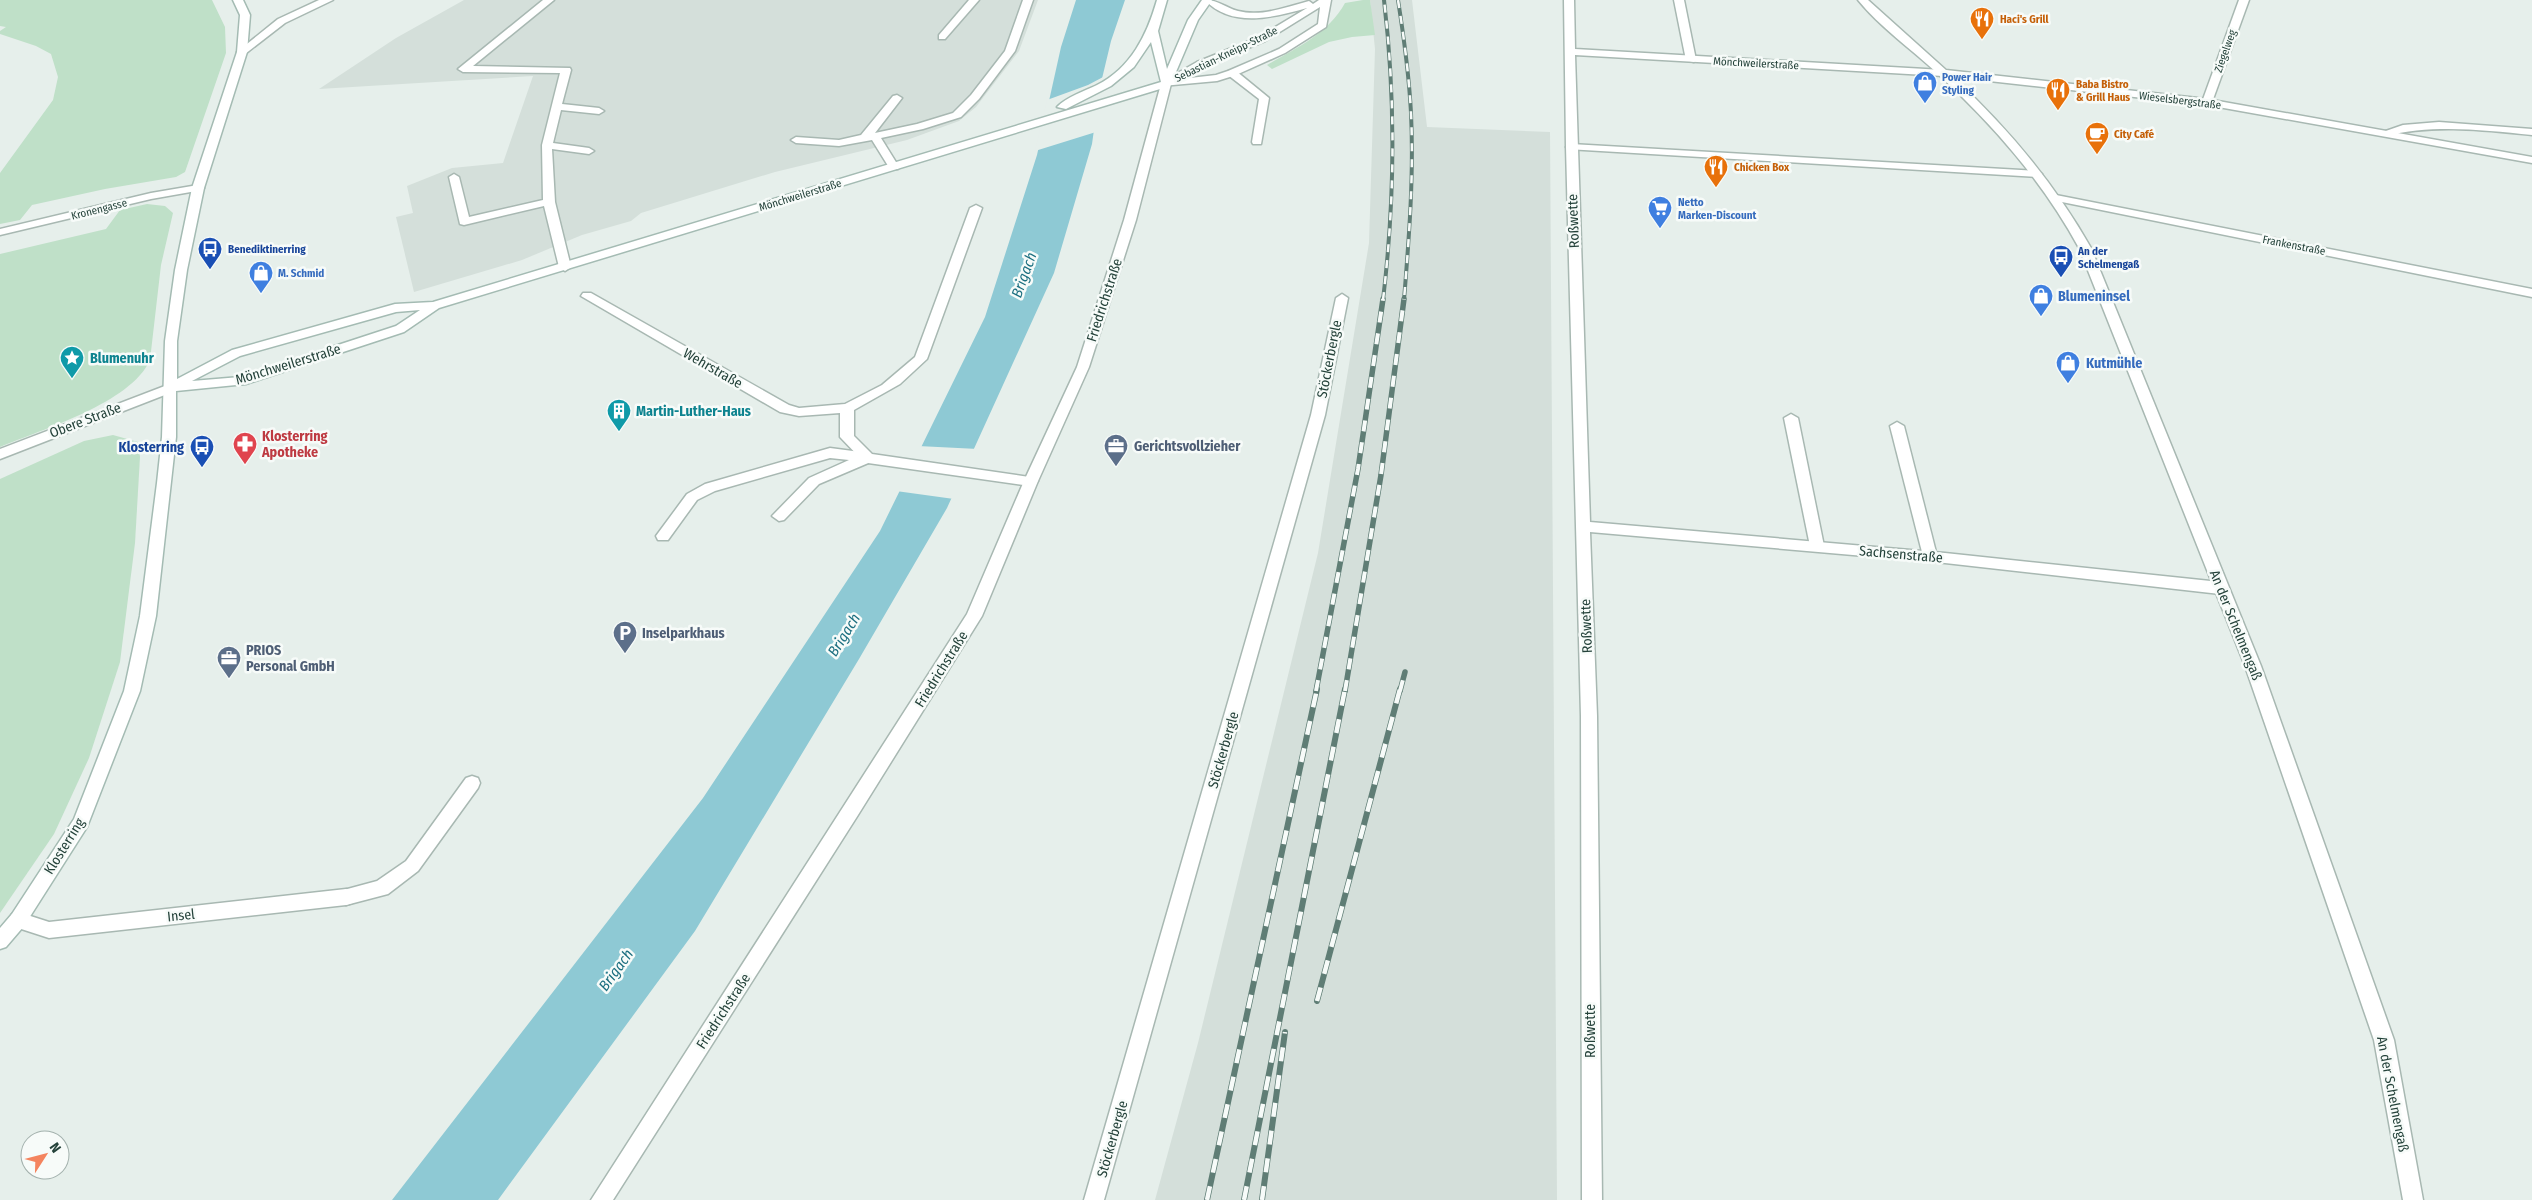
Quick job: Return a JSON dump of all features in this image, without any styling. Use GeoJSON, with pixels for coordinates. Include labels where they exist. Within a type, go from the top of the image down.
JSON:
{"type":"FeatureCollection","features":[{"type":"Feature","properties":{"kind":"street"},"geometry":{"type":"LineString","coordinates":[[170,388],[172,341],[181,270],[198,188],[242,52],[245,15],[238,0]]}},
{"type":"Feature","properties":{"kind":"street"},"geometry":{"type":"LineString","coordinates":[[242,52],[268,28],[291,14],[328,0]]}},
{"type":"Feature","properties":{"kind":"street"},"geometry":{"type":"LineString","coordinates":[[548,0],[463,69],[566,70],[547,145],[549,202],[565,267]]}},
{"type":"Feature","properties":{"kind":"street"},"geometry":{"type":"LineString","coordinates":[[942,37],[974,0]]}},
{"type":"Feature","properties":{"kind":"street"},"geometry":{"type":"LineString","coordinates":[[796,140],[839,143],[919,127],[957,115],[975,98],[1010,51],[1028,0]]}},
{"type":"Feature","properties":{"kind":"street"},"geometry":{"type":"LineString","coordinates":[[1028,124],[1107,84],[1130,65],[1153,31],[1162,0]]}},
{"type":"Feature","properties":{"kind":"street","name":"Sebastian-Kneipp-Straße"},"geometry":{"type":"LineString","coordinates":[[1208,0],[1227,11],[1253,16],[1274,15],[1326,0]]}},
{"type":"Feature","properties":{"kind":"street","name":"Friedrichstraße"},"geometry":{"type":"LineString","coordinates":[[601,1200],[852,810],[974,616],[1031,481],[1083,367],[1130,220],[1166,84],[1193,20],[1208,0]]}},
{"type":"Feature","properties":{"kind":"street","name":"Sebastian-Kneipp-Straße"},"geometry":{"type":"LineString","coordinates":[[1166,84],[1217,78],[1282,51],[1323,25],[1326,0]]}},
{"type":"Feature","properties":{"kind":"street","name":"Sebastian-Kneipp-Straße"},"geometry":{"type":"LineString","coordinates":[[1166,84],[1200,64],[1262,39],[1326,0]]}},
{"type":"Feature","properties":{"kind":"street","name":"Roßwette"},"geometry":{"type":"LineString","coordinates":[[1569,0],[1571,147],[1589,716],[1592,1200]]}},
{"type":"Feature","properties":{"kind":"street"},"geometry":{"type":"LineString","coordinates":[[1679,0],[1691,60]]}},
{"type":"Feature","properties":{"kind":"street","name":"An der Schelmengaß"},"geometry":{"type":"LineString","coordinates":[[1863,0],[1982,111],[2056,198],[2085,248],[2220,588],[2253,666],[2384,1040],[2413,1200]]}},
{"type":"Feature","properties":{"kind":"street","name":"Ziegelweg"},"geometry":{"type":"LineString","coordinates":[[2207,102],[2244,0]]}},
{"type":"Feature","properties":{"kind":"street"},"geometry":{"type":"LineString","coordinates":[[1153,31],[1166,84]]}},
{"type":"Feature","properties":{"kind":"street","name":"Mönchweilerstraße"},"geometry":{"type":"LineString","coordinates":[[1570,52],[1943,73]]}},
{"type":"Feature","properties":{"kind":"street"},"geometry":{"type":"LineString","coordinates":[[1232,73],[1264,98],[1257,142]]}},
{"type":"Feature","properties":{"kind":"street","name":"Wieselsbergstraße"},"geometry":{"type":"LineString","coordinates":[[1943,73],[2207,102],[2532,160]]}},
{"type":"Feature","properties":{"kind":"street","name":"Mönchweilerstraße"},"geometry":{"type":"LineString","coordinates":[[170,388],[236,353],[395,308],[434,306],[894,167],[1004,131],[1166,84]]}},
{"type":"Feature","properties":{"kind":"street"},"geometry":{"type":"LineString","coordinates":[[870,137],[897,98]]}},
{"type":"Feature","properties":{"kind":"street"},"geometry":{"type":"LineString","coordinates":[[557,107],[599,111]]}},
{"type":"Feature","properties":{"kind":"street","name":"Wieselsbergstraße"},"geometry":{"type":"LineString","coordinates":[[2385,133],[2404,127],[2428,126],[2487,127],[2532,132]]}},
{"type":"Feature","properties":{"kind":"street"},"geometry":{"type":"LineString","coordinates":[[870,137],[894,167]]}},
{"type":"Feature","properties":{"kind":"street"},"geometry":{"type":"LineString","coordinates":[[547,145],[590,151]]}},
{"type":"Feature","properties":{"kind":"street"},"geometry":{"type":"LineString","coordinates":[[1571,147],[2037,174]]}},
{"type":"Feature","properties":{"kind":"street"},"geometry":{"type":"LineString","coordinates":[[454,177],[464,222],[549,202]]}},
{"type":"Feature","properties":{"kind":"street","name":"Kronengasse"},"geometry":{"type":"LineString","coordinates":[[0,232],[151,196],[198,188]]}},
{"type":"Feature","properties":{"kind":"street","name":"Frankenstraße"},"geometry":{"type":"LineString","coordinates":[[2056,198],[2532,293]]}},
{"type":"Feature","properties":{"kind":"street","name":"Wehrstraße"},"geometry":{"type":"LineString","coordinates":[[587,296],[784,409],[799,412],[847,408],[868,399],[908,374],[921,359],[976,208]]}},
{"type":"Feature","properties":{"kind":"street","name":"Stöckerbergle"},"geometry":{"type":"LineString","coordinates":[[1094,1200],[1318,415],[1342,298]]}},
{"type":"Feature","properties":{"kind":"street","name":"Mönchweilerstraße"},"geometry":{"type":"LineString","coordinates":[[170,388],[241,380],[400,329],[434,306]]}},
{"type":"Feature","properties":{"kind":"street","name":"Obere Straße"},"geometry":{"type":"LineString","coordinates":[[0,454],[170,388]]}},
{"type":"Feature","properties":{"kind":"street","name":"Klosterring"},"geometry":{"type":"LineString","coordinates":[[0,941],[18,920],[81,822],[132,691],[148,616],[169,437],[170,388]]}},
{"type":"Feature","properties":{"kind":"street"},"geometry":{"type":"LineString","coordinates":[[847,408],[847,437],[868,458]]}},
{"type":"Feature","properties":{"kind":"street"},"geometry":{"type":"LineString","coordinates":[[1791,418],[1817,546]]}},
{"type":"Feature","properties":{"kind":"street"},"geometry":{"type":"LineString","coordinates":[[1897,426],[1930,556]]}},
{"type":"Feature","properties":{"kind":"street"},"geometry":{"type":"LineString","coordinates":[[663,536],[692,496],[710,487],[830,453],[1031,481]]}},
{"type":"Feature","properties":{"kind":"street"},"geometry":{"type":"LineString","coordinates":[[779,516],[814,482],[868,458]]}},
{"type":"Feature","properties":{"kind":"street","name":"Sachsenstraße"},"geometry":{"type":"LineString","coordinates":[[1582,526],[1930,556],[2220,588]]}},
{"type":"Feature","properties":{"kind":"street","name":"Insel"},"geometry":{"type":"LineString","coordinates":[[18,920],[49,930],[346,896],[382,888],[412,866],[472,783]]}},
{"type":"Feature","properties":{"kind":"shaded area"},"geometry":{"type":"Polygon","coordinates":[[[464,0],[1038,0],[1019,51],[976,107],[959,121],[907,140],[775,172],[641,213],[631,221],[582,235],[522,260],[414,292],[396,217],[413,213],[407,186],[452,168],[503,163],[533,76],[319,89],[396,38],[464,0]]]}},
{"type":"Feature","properties":{"kind":"shaded area"},"geometry":{"type":"Polygon","coordinates":[[[1370,0],[1412,0],[1427,127],[1550,132],[1557,1200],[1155,1200],[1198,1043],[1318,553],[1369,243],[1375,49],[1370,0]]]}},
{"type":"Feature","properties":{"kind":"green space"},"geometry":{"type":"Polygon","coordinates":[[[0,0],[212,0],[225,27],[226,53],[185,172],[176,177],[105,189],[32,205],[20,220],[0,224],[0,173],[53,100],[58,77],[51,54],[36,46],[0,34],[0,31],[6,27],[0,26],[0,0]]]}},
{"type":"Feature","properties":{"kind":"green space"},"geometry":{"type":"Polygon","coordinates":[[[1370,0],[1375,35],[1329,42],[1272,69],[1267,65],[1320,32],[1338,14],[1345,3],[1370,0]]]}},
{"type":"Feature","properties":{"kind":"green space"},"geometry":{"type":"Polygon","coordinates":[[[147,204],[165,206],[173,213],[161,265],[150,360],[140,375],[125,389],[106,402],[61,423],[0,447],[0,254],[106,229],[120,210],[147,204]]]}},
{"type":"Feature","properties":{"kind":"green space"},"geometry":{"type":"Polygon","coordinates":[[[113,435],[138,442],[140,457],[135,543],[120,662],[89,758],[54,834],[0,913],[0,479],[84,441],[113,435]]]}},
{"type":"Feature","properties":{"kind":"water","name":"Brigach"},"geometry":{"type":"Polygon","coordinates":[[[1076,0],[1125,0],[1111,41],[1100,87],[1092,144],[1054,273],[947,508],[859,659],[695,931],[498,1200],[392,1200],[703,798],[880,531],[985,317],[1037,155],[1061,47],[1076,0]]]}},
{"type":"Feature","properties":{"kind":"pier"},"geometry":{"type":"Polygon","coordinates":[[[1105,76],[1096,132],[1035,151],[1047,100],[1088,85],[1105,76]]]}},
{"type":"Feature","properties":{"kind":"pier"},"geometry":{"type":"Polygon","coordinates":[[[918,446],[978,449],[954,499],[896,491],[918,446]]]}},
{"type":"Feature","properties":{"kind":"railway"},"geometry":{"type":"LineString","coordinates":[[1383,300],[1392,187],[1391,75],[1384,0]]}},
{"type":"Feature","properties":{"kind":"railway"},"geometry":{"type":"LineString","coordinates":[[1398,0],[1408,71],[1412,136],[1408,253],[1404,300]]}},
{"type":"Feature","properties":{"kind":"railway"},"geometry":{"type":"LineString","coordinates":[[1316,691],[1358,469],[1383,299]]}},
{"type":"Feature","properties":{"kind":"railway"},"geometry":{"type":"LineString","coordinates":[[1345,691],[1381,475],[1404,299]]}},
{"type":"Feature","properties":{"kind":"railway"},"geometry":{"type":"LineString","coordinates":[[1400,691],[1405,672]]}},
{"type":"Feature","properties":{"kind":"railway"},"geometry":{"type":"LineString","coordinates":[[1207,1200],[1317,689]]}},
{"type":"Feature","properties":{"kind":"railway"},"geometry":{"type":"LineString","coordinates":[[1244,1200],[1345,689]]}},
{"type":"Feature","properties":{"kind":"railway"},"geometry":{"type":"LineString","coordinates":[[1317,1001],[1400,689]]}},
{"type":"Feature","properties":{"kind":"railway"},"geometry":{"type":"LineString","coordinates":[[1262,1200],[1285,1032]]}},
{"type":"Feature","properties":{"kind":"place","name":"Haci's Grill"},"geometry":{"type":"Point","coordinates":[1982,40]}},
{"type":"Feature","properties":{"kind":"place","name":"Power Hair Styling"},"geometry":{"type":"Point","coordinates":[1925,104]}},
{"type":"Feature","properties":{"kind":"place","name":"Baba Bistro & Grill Haus"},"geometry":{"type":"Point","coordinates":[2058,111]}},
{"type":"Feature","properties":{"kind":"place","name":"City Café"},"geometry":{"type":"Point","coordinates":[2097,155]}},
{"type":"Feature","properties":{"kind":"place","name":"Chicken Box"},"geometry":{"type":"Point","coordinates":[1716,188]}},
{"type":"Feature","properties":{"kind":"place","name":"Netto Marken-Discount"},"geometry":{"type":"Point","coordinates":[1660,229]}},
{"type":"Feature","properties":{"kind":"place","name":"Benediktinerring"},"geometry":{"type":"Point","coordinates":[210,270]}},
{"type":"Feature","properties":{"kind":"place","name":"An der Schelmengaß"},"geometry":{"type":"Point","coordinates":[2061,278]}},
{"type":"Feature","properties":{"kind":"place","name":"M. Schmid"},"geometry":{"type":"Point","coordinates":[261,294]}},
{"type":"Feature","properties":{"kind":"place","name":"Blumeninsel"},"geometry":{"type":"Point","coordinates":[2041,317]}},
{"type":"Feature","properties":{"kind":"place","name":"Blumenuhr"},"geometry":{"type":"Point","coordinates":[72,379]}},
{"type":"Feature","properties":{"kind":"place","name":"Kutmühle"},"geometry":{"type":"Point","coordinates":[2068,384]}},
{"type":"Feature","properties":{"kind":"place","name":"Martin-Luther-Haus"},"geometry":{"type":"Point","coordinates":[619,432]}},
{"type":"Feature","properties":{"kind":"place","name":"Klosterring Apotheke"},"geometry":{"type":"Point","coordinates":[245,465]}},
{"type":"Feature","properties":{"kind":"place","name":"Gerichtsvollzieher"},"geometry":{"type":"Point","coordinates":[1116,467]}},
{"type":"Feature","properties":{"kind":"place","name":"Klosterring"},"geometry":{"type":"Point","coordinates":[202,468]}},
{"type":"Feature","properties":{"kind":"place","name":"Inselparkhaus"},"geometry":{"type":"Point","coordinates":[625,654]}},
{"type":"Feature","properties":{"kind":"place","name":"PRIOS Personal GmbH"},"geometry":{"type":"Point","coordinates":[229,679]}}]}
